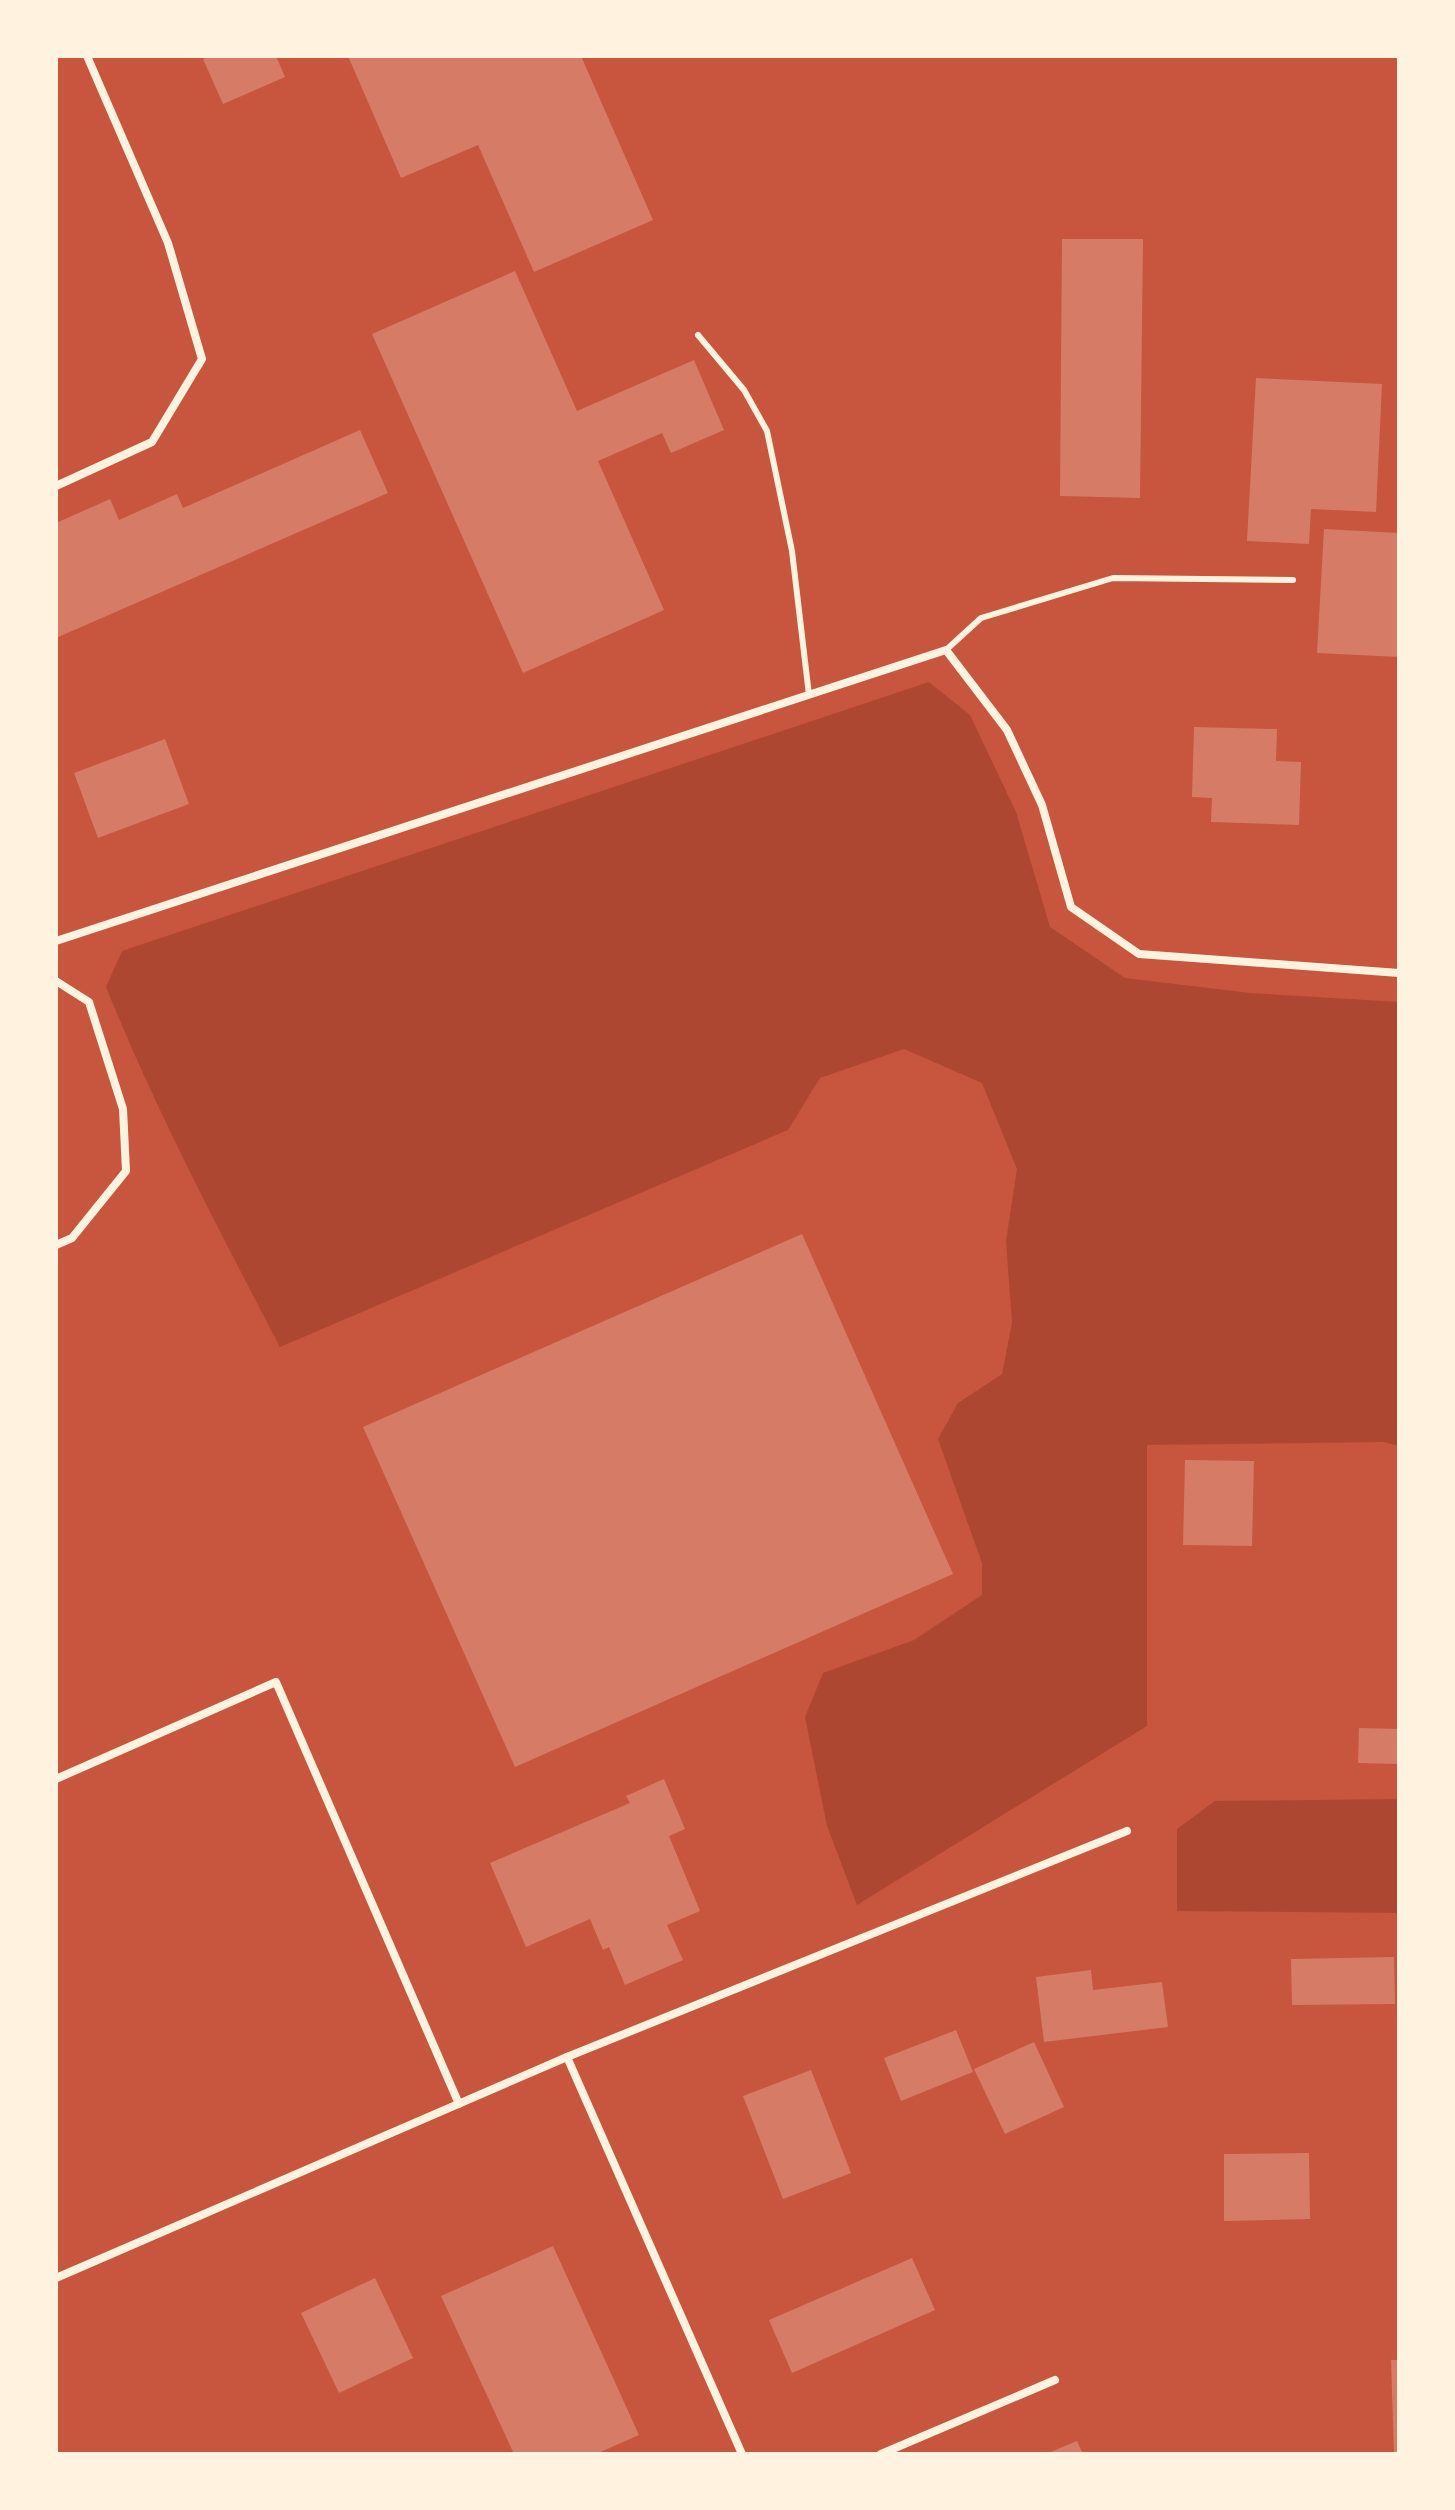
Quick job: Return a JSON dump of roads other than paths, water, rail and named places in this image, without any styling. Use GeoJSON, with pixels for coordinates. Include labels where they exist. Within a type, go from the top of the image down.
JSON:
{"type":"FeatureCollection","features":[{"type":"Feature","properties":{"kind":"street"},"geometry":{"type":"LineString","coordinates":[[56,486],[152,442],[202,359],[168,243],[87,56]]}},
{"type":"Feature","properties":{"kind":"street"},"geometry":{"type":"LineString","coordinates":[[56,941],[946,650],[1007,730],[1042,805],[1071,907],[1139,954],[1399,973]]}},
{"type":"Feature","properties":{"kind":"street"},"geometry":{"type":"LineString","coordinates":[[56,981],[89,1002],[123,1109],[126,1171],[72,1238],[56,1245]]}},
{"type":"Feature","properties":{"kind":"street"},"geometry":{"type":"LineString","coordinates":[[56,1779],[276,1682],[459,2104]]}},
{"type":"Feature","properties":{"kind":"street"},"geometry":{"type":"LineString","coordinates":[[56,2278],[567,2057],[1127,1831]]}},
{"type":"Feature","properties":{"kind":"street"},"geometry":{"type":"LineString","coordinates":[[567,2057],[742,2454]]}},
{"type":"Feature","properties":{"kind":"street"},"geometry":{"type":"LineString","coordinates":[[881,2454],[1055,2380]]}},
{"type":"Feature","properties":{"kind":"lane"},"geometry":{"type":"LineString","coordinates":[[698,335],[744,390],[767,431],[792,551],[809,695]]}},
{"type":"Feature","properties":{"kind":"lane"},"geometry":{"type":"LineString","coordinates":[[946,650],[981,618],[1113,578],[1293,580]]}}]}
